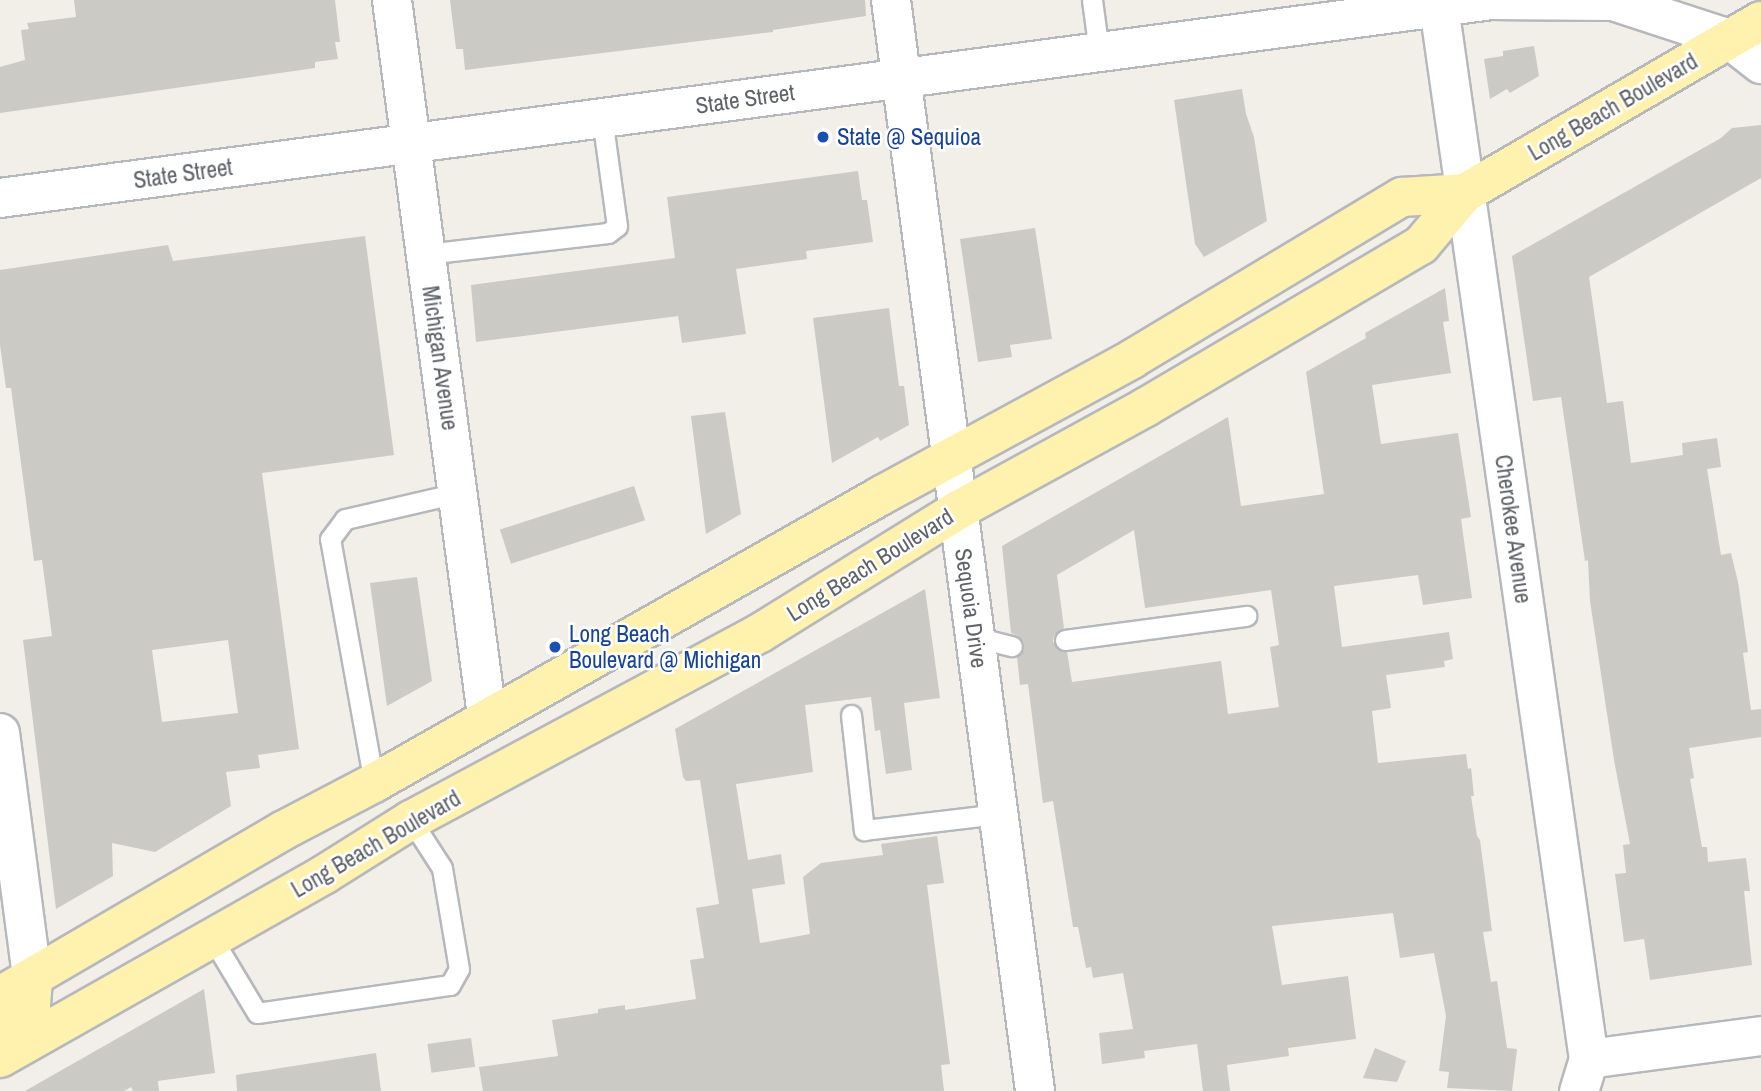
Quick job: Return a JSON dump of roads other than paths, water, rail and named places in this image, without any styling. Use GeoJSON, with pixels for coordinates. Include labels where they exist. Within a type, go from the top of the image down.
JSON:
{"type":"FeatureCollection","features":[{"type":"Feature","properties":{"kind":"main road","name":"Long Beach Boulevard"},"geometry":{"type":"LineString","coordinates":[[0,1058],[212,938],[411,820],[760,633],[958,510],[1146,407],[1421,245],[1465,192],[1745,30]]}},
{"type":"Feature","properties":{"kind":"main road","name":"Long Beach Boulevard"},"geometry":{"type":"LineString","coordinates":[[0,996],[284,830],[374,783],[487,716],[1132,359],[1402,197],[1465,192]]}},
{"type":"Feature","properties":{"kind":"main road"},"geometry":{"type":"LineString","coordinates":[[0,1026],[24,1012],[31,1004],[33,977]]}},
{"type":"Feature","properties":{"kind":"street","name":"Michigan Avenue"},"geometry":{"type":"LineString","coordinates":[[392,0],[487,716]]}},
{"type":"Feature","properties":{"kind":"street","name":"Sequoia Drive"},"geometry":{"type":"LineString","coordinates":[[891,0],[1035,1091]]}},
{"type":"Feature","properties":{"kind":"street","name":"State Street"},"geometry":{"type":"LineString","coordinates":[[0,198],[1099,52],[1438,4],[1490,0],[1613,1],[1745,30],[1761,64]]}},
{"type":"Feature","properties":{"kind":"street","name":"Cherokee Avenue"},"geometry":{"type":"LineString","coordinates":[[1438,4],[1584,1075]]}},
{"type":"Feature","properties":{"kind":"street"},"geometry":{"type":"LineString","coordinates":[[0,733],[33,977]]}},
{"type":"Feature","properties":{"kind":"street"},"geometry":{"type":"LineString","coordinates":[[1584,1075],[1761,1036]]}},
{"type":"Feature","properties":{"kind":"lane"},"geometry":{"type":"LineString","coordinates":[[1092,0],[1099,52]]}},
{"type":"Feature","properties":{"kind":"lane"},"geometry":{"type":"LineString","coordinates":[[426,254],[608,233],[617,226],[601,118]]}},
{"type":"Feature","properties":{"kind":"lane"},"geometry":{"type":"LineString","coordinates":[[374,783],[330,539],[345,519],[458,493]]}},
{"type":"Feature","properties":{"kind":"lane"},"geometry":{"type":"LineString","coordinates":[[1065,640],[1246,616]]}},
{"type":"Feature","properties":{"kind":"lane"},"geometry":{"type":"LineString","coordinates":[[975,637],[1013,646]]}},
{"type":"Feature","properties":{"kind":"lane"},"geometry":{"type":"LineString","coordinates":[[851,715],[864,830],[998,814]]}},
{"type":"Feature","properties":{"kind":"lane"},"geometry":{"type":"LineString","coordinates":[[212,938],[257,1013],[450,985],[459,969],[442,868],[411,820]]}},
{"type":"Feature","properties":{"kind":"place","name":"State @ Sequioa"},"geometry":{"type":"Point","coordinates":[823,137]}},
{"type":"Feature","properties":{"kind":"place","name":"Long Beach Boulevard @ Michigan"},"geometry":{"type":"Point","coordinates":[555,647]}}]}
